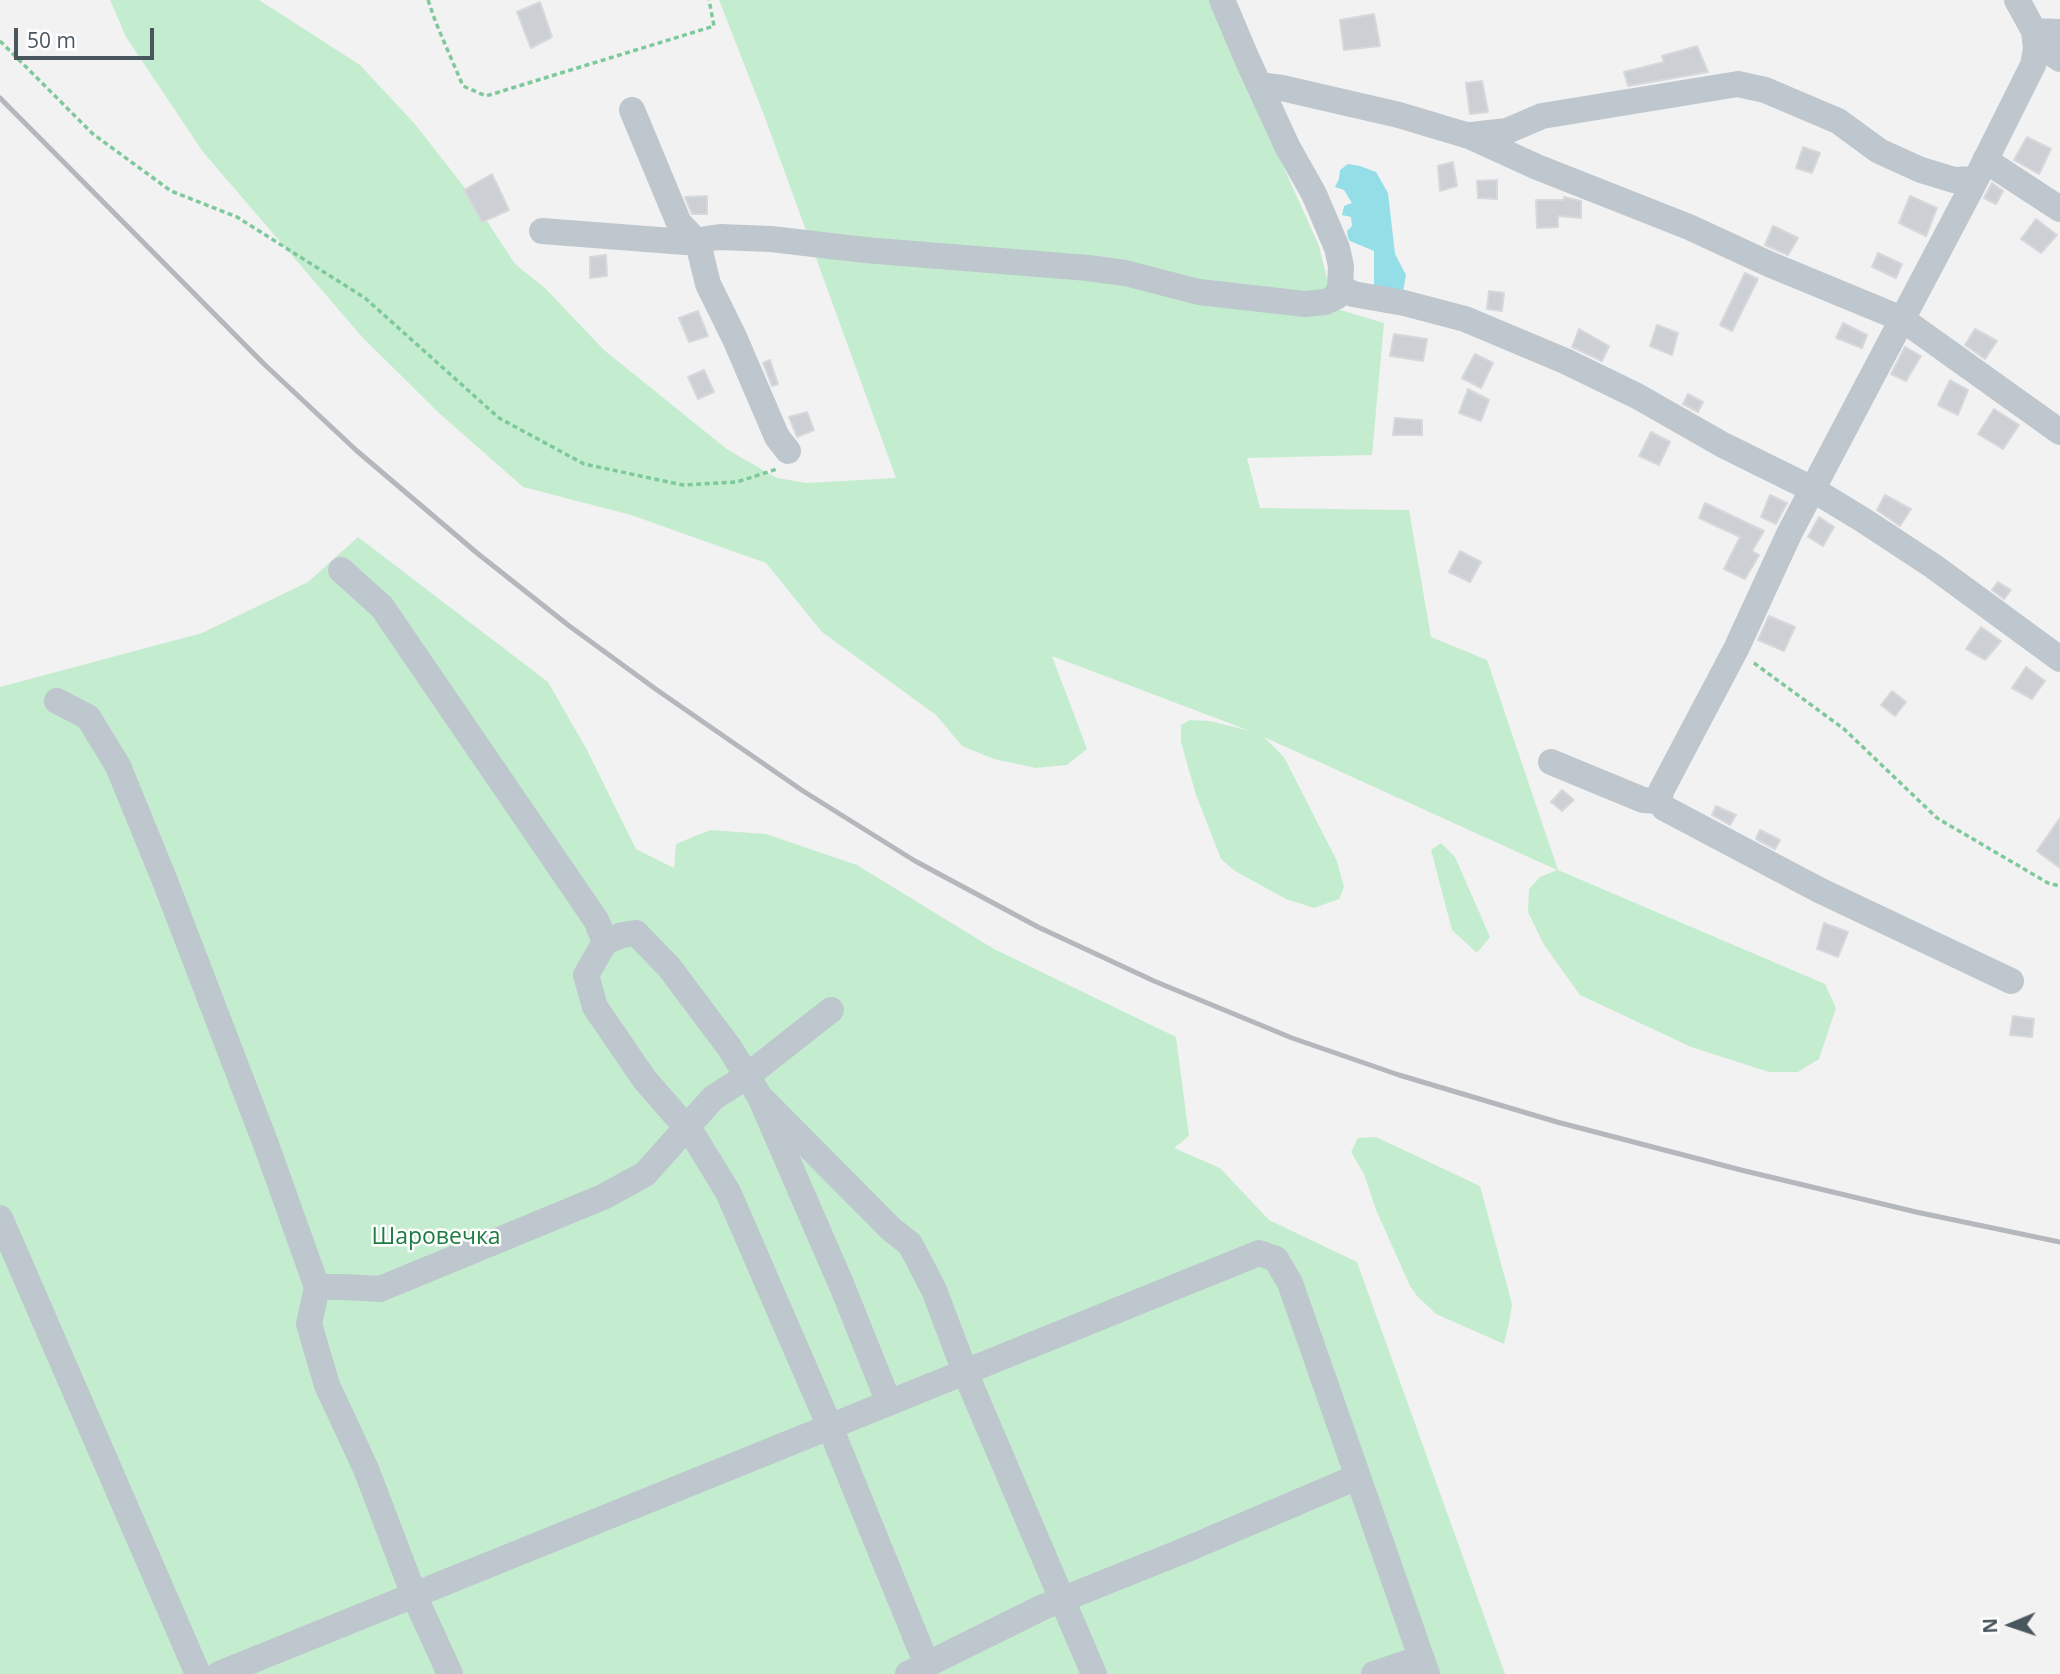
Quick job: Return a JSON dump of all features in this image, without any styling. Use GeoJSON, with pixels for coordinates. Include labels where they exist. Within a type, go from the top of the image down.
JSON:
{"type":"FeatureCollection","features":[{"type":"Feature","properties":{"kind":"street"},"geometry":{"type":"LineString","coordinates":[[542,231],[698,243],[706,239],[739,237],[1125,273],[1199,292],[1305,304],[1325,302],[1336,297],[1340,287],[1340,266],[1332,236],[1314,194],[1287,146],[1222,0]]}},
{"type":"Feature","properties":{"kind":"street"},"geometry":{"type":"LineString","coordinates":[[2017,0],[2048,51],[2060,59]]}},
{"type":"Feature","properties":{"kind":"street"},"geometry":{"type":"LineString","coordinates":[[2034,31],[2060,32]]}},
{"type":"Feature","properties":{"kind":"street"},"geometry":{"type":"LineString","coordinates":[[2011,981],[1819,890],[1664,808],[1660,801],[1661,791],[1736,649],[1812,489],[2033,65],[2036,49],[2034,31]]}},
{"type":"Feature","properties":{"kind":"street"},"geometry":{"type":"LineString","coordinates":[[1469,136],[1507,131],[1542,116],[1738,84],[1765,90],[1838,121],[1879,150],[1921,170],[1954,180],[1980,170],[2060,209]]}},
{"type":"Feature","properties":{"kind":"street"},"geometry":{"type":"LineString","coordinates":[[1259,85],[1376,109],[1469,136],[1902,319],[2060,432]]}},
{"type":"Feature","properties":{"kind":"street"},"geometry":{"type":"LineString","coordinates":[[632,110],[679,223],[698,243],[708,284],[777,437],[788,451]]}},
{"type":"Feature","properties":{"kind":"street"},"geometry":{"type":"LineString","coordinates":[[1340,287],[1353,294],[1404,303],[1465,319],[1500,332],[1637,396],[1723,445],[1812,489],[1863,520],[1933,566],[2060,659]]}},
{"type":"Feature","properties":{"kind":"street"},"geometry":{"type":"LineString","coordinates":[[341,570],[382,607],[596,920],[606,942]]}},
{"type":"Feature","properties":{"kind":"street"},"geometry":{"type":"LineString","coordinates":[[57,701],[88,717],[118,766],[165,881],[262,1134],[317,1287],[309,1324],[327,1385],[366,1469],[414,1595],[450,1674]]}},
{"type":"Feature","properties":{"kind":"street"},"geometry":{"type":"LineString","coordinates":[[1551,762],[1643,800],[1660,801]]}},
{"type":"Feature","properties":{"kind":"street"},"geometry":{"type":"LineString","coordinates":[[889,1403],[842,1286],[753,1086],[729,1047],[669,967],[636,933],[622,934],[606,942],[586,975],[596,1007],[645,1080],[693,1135],[728,1192],[830,1427],[918,1670],[1041,1608],[1357,1477]]}},
{"type":"Feature","properties":{"kind":"street"},"geometry":{"type":"LineString","coordinates":[[317,1287],[380,1289],[603,1197],[645,1174],[713,1098],[753,1086],[831,1010]]}},
{"type":"Feature","properties":{"kind":"street"},"geometry":{"type":"LineString","coordinates":[[753,1086],[891,1228],[910,1244],[933,1290],[965,1372],[1094,1674]]}},
{"type":"Feature","properties":{"kind":"street"},"geometry":{"type":"LineString","coordinates":[[0,1218],[198,1674]]}},
{"type":"Feature","properties":{"kind":"street"},"geometry":{"type":"LineString","coordinates":[[219,1674],[1259,1253],[1276,1259],[1290,1283],[1424,1666],[1374,1674]]}},
{"type":"Feature","properties":{"kind":"path"},"geometry":{"type":"LineString","coordinates":[[428,0],[463,86],[486,96],[714,26],[709,0]]}},
{"type":"Feature","properties":{"kind":"path"},"geometry":{"type":"LineString","coordinates":[[0,41],[93,134],[171,191],[237,217],[365,298],[499,418],[584,464],[683,485],[737,482],[789,465],[788,451]]}},
{"type":"Feature","properties":{"kind":"path"},"geometry":{"type":"LineString","coordinates":[[1736,649],[1844,729],[1937,818],[2048,883],[2060,886]]}},
{"type":"Feature","properties":{"kind":"green space"},"geometry":{"type":"Polygon","coordinates":[[[110,0],[259,0],[360,65],[415,124],[468,192],[515,264],[546,289],[604,350],[728,450],[777,478],[807,483],[896,478],[764,115],[719,0],[1209,0],[1319,246],[1334,308],[1384,323],[1372,455],[1247,458],[1260,508],[1409,510],[1431,637],[1487,660],[1558,870],[1825,984],[1836,1008],[1819,1059],[1798,1072],[1769,1072],[1691,1047],[1580,995],[1544,945],[1528,912],[1529,889],[1540,877],[1557,870],[1264,737],[1284,757],[1337,861],[1344,887],[1339,899],[1314,908],[1286,899],[1235,871],[1221,859],[1196,795],[1181,742],[1181,725],[1190,720],[1210,721],[1250,731],[1052,656],[1087,749],[1067,765],[1036,768],[994,759],[962,746],[936,715],[822,632],[766,563],[631,515],[523,487],[440,414],[363,338],[203,152],[126,37],[110,0]]]}},
{"type":"Feature","properties":{"kind":"green space","name":"Шаровечка"},"geometry":{"type":"Polygon","coordinates":[[[358,537],[548,682],[586,748],[636,849],[674,868],[676,844],[710,830],[766,834],[857,865],[994,949],[1176,1037],[1189,1136],[1174,1148],[1220,1168],[1269,1220],[1357,1262],[1505,1674],[0,1674],[0,687],[202,633],[308,582],[358,537]]]}},
{"type":"Feature","properties":{"kind":"green space"},"geometry":{"type":"Polygon","coordinates":[[[1441,843],[1455,857],[1490,937],[1477,953],[1452,930],[1431,850],[1441,843]]]}},
{"type":"Feature","properties":{"kind":"green space"},"geometry":{"type":"Polygon","coordinates":[[[1376,1137],[1480,1186],[1512,1304],[1504,1344],[1436,1314],[1410,1286],[1376,1210],[1364,1174],[1351,1152],[1358,1138],[1376,1137]]]}},
{"type":"Feature","properties":{"kind":"water"},"geometry":{"type":"Polygon","coordinates":[[[1348,164],[1376,172],[1388,193],[1395,254],[1406,275],[1403,292],[1374,288],[1374,251],[1348,238],[1347,231],[1352,226],[1351,217],[1342,215],[1344,206],[1352,203],[1344,190],[1335,187],[1340,170],[1348,164]]]}},
{"type":"Feature","properties":{"kind":"building"},"geometry":{"type":"Polygon","coordinates":[[[540,2],[552,37],[531,48],[517,12],[540,2]]]}},
{"type":"Feature","properties":{"kind":"building"},"geometry":{"type":"Polygon","coordinates":[[[1374,14],[1380,46],[1344,50],[1340,20],[1374,14]]]}},
{"type":"Feature","properties":{"kind":"building"},"geometry":{"type":"Polygon","coordinates":[[[1697,46],[1708,72],[1628,86],[1624,72],[1664,62],[1662,56],[1697,46]]]}},
{"type":"Feature","properties":{"kind":"building"},"geometry":{"type":"Polygon","coordinates":[[[1482,81],[1488,112],[1470,114],[1466,83],[1482,81]]]}},
{"type":"Feature","properties":{"kind":"building"},"geometry":{"type":"Polygon","coordinates":[[[2027,137],[2051,149],[2039,174],[2014,160],[2027,137]]]}},
{"type":"Feature","properties":{"kind":"building"},"geometry":{"type":"Polygon","coordinates":[[[1803,147],[1820,153],[1812,173],[1796,168],[1803,147]]]}},
{"type":"Feature","properties":{"kind":"building"},"geometry":{"type":"Polygon","coordinates":[[[1453,162],[1457,186],[1440,191],[1438,166],[1453,162]]]}},
{"type":"Feature","properties":{"kind":"building"},"geometry":{"type":"Polygon","coordinates":[[[492,174],[509,210],[482,222],[464,190],[492,174]]]}},
{"type":"Feature","properties":{"kind":"building"},"geometry":{"type":"Polygon","coordinates":[[[1497,180],[1497,199],[1478,198],[1477,181],[1497,180]]]}},
{"type":"Feature","properties":{"kind":"building"},"geometry":{"type":"Polygon","coordinates":[[[1992,183],[2003,191],[1996,204],[1984,198],[1992,183]]]}},
{"type":"Feature","properties":{"kind":"building"},"geometry":{"type":"Polygon","coordinates":[[[707,196],[707,214],[692,214],[685,197],[707,196]]]}},
{"type":"Feature","properties":{"kind":"building"},"geometry":{"type":"Polygon","coordinates":[[[1910,196],[1937,208],[1926,236],[1899,223],[1910,196]]]}},
{"type":"Feature","properties":{"kind":"building"},"geometry":{"type":"Polygon","coordinates":[[[1564,197],[1581,201],[1581,218],[1558,216],[1558,227],[1537,228],[1536,200],[1564,200],[1564,197]]]}},
{"type":"Feature","properties":{"kind":"building"},"geometry":{"type":"Polygon","coordinates":[[[2036,219],[2057,235],[2041,253],[2021,239],[2036,219]]]}},
{"type":"Feature","properties":{"kind":"building"},"geometry":{"type":"Polygon","coordinates":[[[1773,226],[1798,238],[1788,255],[1765,245],[1773,226]]]}},
{"type":"Feature","properties":{"kind":"building"},"geometry":{"type":"Polygon","coordinates":[[[1878,253],[1902,264],[1896,278],[1872,267],[1878,253]]]}},
{"type":"Feature","properties":{"kind":"building"},"geometry":{"type":"Polygon","coordinates":[[[606,255],[607,276],[590,278],[590,257],[606,255]]]}},
{"type":"Feature","properties":{"kind":"building"},"geometry":{"type":"Polygon","coordinates":[[[1745,273],[1758,279],[1732,331],[1720,325],[1745,273]]]}},
{"type":"Feature","properties":{"kind":"building"},"geometry":{"type":"Polygon","coordinates":[[[1489,291],[1504,293],[1502,311],[1487,309],[1489,291]]]}},
{"type":"Feature","properties":{"kind":"building"},"geometry":{"type":"Polygon","coordinates":[[[698,311],[708,336],[689,342],[679,318],[698,311]]]}},
{"type":"Feature","properties":{"kind":"building"},"geometry":{"type":"Polygon","coordinates":[[[1843,323],[1867,335],[1862,348],[1836,338],[1843,323]]]}},
{"type":"Feature","properties":{"kind":"building"},"geometry":{"type":"Polygon","coordinates":[[[1657,325],[1678,333],[1672,355],[1650,346],[1657,325]]]}},
{"type":"Feature","properties":{"kind":"building"},"geometry":{"type":"Polygon","coordinates":[[[1579,329],[1609,346],[1602,361],[1572,347],[1579,329]]]}},
{"type":"Feature","properties":{"kind":"building"},"geometry":{"type":"Polygon","coordinates":[[[1975,329],[1997,341],[1985,359],[1965,345],[1975,329]]]}},
{"type":"Feature","properties":{"kind":"building"},"geometry":{"type":"Polygon","coordinates":[[[1394,334],[1427,339],[1423,361],[1390,356],[1394,334]]]}},
{"type":"Feature","properties":{"kind":"building"},"geometry":{"type":"Polygon","coordinates":[[[1905,347],[1921,356],[1906,381],[1891,374],[1905,347]]]}},
{"type":"Feature","properties":{"kind":"building"},"geometry":{"type":"Polygon","coordinates":[[[1475,354],[1493,363],[1481,388],[1462,378],[1475,354]]]}},
{"type":"Feature","properties":{"kind":"building"},"geometry":{"type":"Polygon","coordinates":[[[770,360],[778,384],[772,386],[763,363],[770,360]]]}},
{"type":"Feature","properties":{"kind":"building"},"geometry":{"type":"Polygon","coordinates":[[[704,370],[714,392],[698,399],[688,377],[704,370]]]}},
{"type":"Feature","properties":{"kind":"building"},"geometry":{"type":"Polygon","coordinates":[[[1950,380],[1968,390],[1958,415],[1938,405],[1950,380]]]}},
{"type":"Feature","properties":{"kind":"building"},"geometry":{"type":"Polygon","coordinates":[[[1468,389],[1489,400],[1481,421],[1459,413],[1468,389]]]}},
{"type":"Feature","properties":{"kind":"building"},"geometry":{"type":"Polygon","coordinates":[[[1688,394],[1703,402],[1698,412],[1683,404],[1688,394]]]}},
{"type":"Feature","properties":{"kind":"building"},"geometry":{"type":"Polygon","coordinates":[[[1994,409],[2019,425],[2003,449],[1978,434],[1994,409]]]}},
{"type":"Feature","properties":{"kind":"building"},"geometry":{"type":"Polygon","coordinates":[[[807,412],[814,430],[797,437],[789,417],[807,412]]]}},
{"type":"Feature","properties":{"kind":"building"},"geometry":{"type":"Polygon","coordinates":[[[1395,418],[1422,420],[1422,435],[1393,435],[1395,418]]]}},
{"type":"Feature","properties":{"kind":"building"},"geometry":{"type":"Polygon","coordinates":[[[1651,432],[1670,442],[1659,465],[1639,456],[1651,432]]]}},
{"type":"Feature","properties":{"kind":"building"},"geometry":{"type":"Polygon","coordinates":[[[1770,495],[1787,503],[1776,524],[1761,517],[1770,495]]]}},
{"type":"Feature","properties":{"kind":"building"},"geometry":{"type":"Polygon","coordinates":[[[1885,495],[1911,509],[1900,526],[1877,510],[1885,495]]]}},
{"type":"Feature","properties":{"kind":"building"},"geometry":{"type":"Polygon","coordinates":[[[1705,503],[1764,531],[1752,551],[1759,555],[1745,579],[1724,569],[1740,537],[1699,518],[1705,503]]]}},
{"type":"Feature","properties":{"kind":"building"},"geometry":{"type":"Polygon","coordinates":[[[1819,517],[1834,527],[1823,546],[1808,537],[1819,517]]]}},
{"type":"Feature","properties":{"kind":"building"},"geometry":{"type":"Polygon","coordinates":[[[1460,551],[1481,562],[1470,582],[1449,572],[1460,551]]]}},
{"type":"Feature","properties":{"kind":"building"},"geometry":{"type":"Polygon","coordinates":[[[1998,582],[2011,590],[2004,599],[1992,590],[1998,582]]]}},
{"type":"Feature","properties":{"kind":"building"},"geometry":{"type":"Polygon","coordinates":[[[1769,616],[1795,627],[1784,651],[1758,640],[1769,616]]]}},
{"type":"Feature","properties":{"kind":"building"},"geometry":{"type":"Polygon","coordinates":[[[1981,627],[2001,641],[1985,660],[1966,649],[1981,627]]]}},
{"type":"Feature","properties":{"kind":"building"},"geometry":{"type":"Polygon","coordinates":[[[2026,667],[2045,681],[2032,699],[2012,688],[2026,667]]]}},
{"type":"Feature","properties":{"kind":"building"},"geometry":{"type":"Polygon","coordinates":[[[1892,691],[1906,702],[1895,716],[1881,705],[1892,691]]]}},
{"type":"Feature","properties":{"kind":"building"},"geometry":{"type":"Polygon","coordinates":[[[1562,790],[1574,800],[1562,811],[1551,802],[1562,790]]]}},
{"type":"Feature","properties":{"kind":"building"},"geometry":{"type":"Polygon","coordinates":[[[1716,806],[1736,815],[1730,825],[1712,815],[1716,806]]]}},
{"type":"Feature","properties":{"kind":"building"},"geometry":{"type":"Polygon","coordinates":[[[2060,818],[2060,868],[2037,851],[2060,818]]]}},
{"type":"Feature","properties":{"kind":"building"},"geometry":{"type":"Polygon","coordinates":[[[1760,830],[1780,840],[1775,849],[1756,839],[1760,830]]]}},
{"type":"Feature","properties":{"kind":"building"},"geometry":{"type":"Polygon","coordinates":[[[1824,923],[1848,932],[1838,957],[1817,949],[1824,923]]]}},
{"type":"Feature","properties":{"kind":"building"},"geometry":{"type":"Polygon","coordinates":[[[2013,1016],[2034,1019],[2032,1037],[2010,1035],[2013,1016]]]}},
{"type":"Feature","properties":{"kind":"railway"},"geometry":{"type":"LineString","coordinates":[[0,98],[264,364],[357,451],[477,553],[568,625],[657,690],[803,791],[915,861],[1038,927],[1154,981],[1292,1038],[1399,1075],[1557,1122],[1741,1170],[1916,1212],[2060,1242]]}}]}
